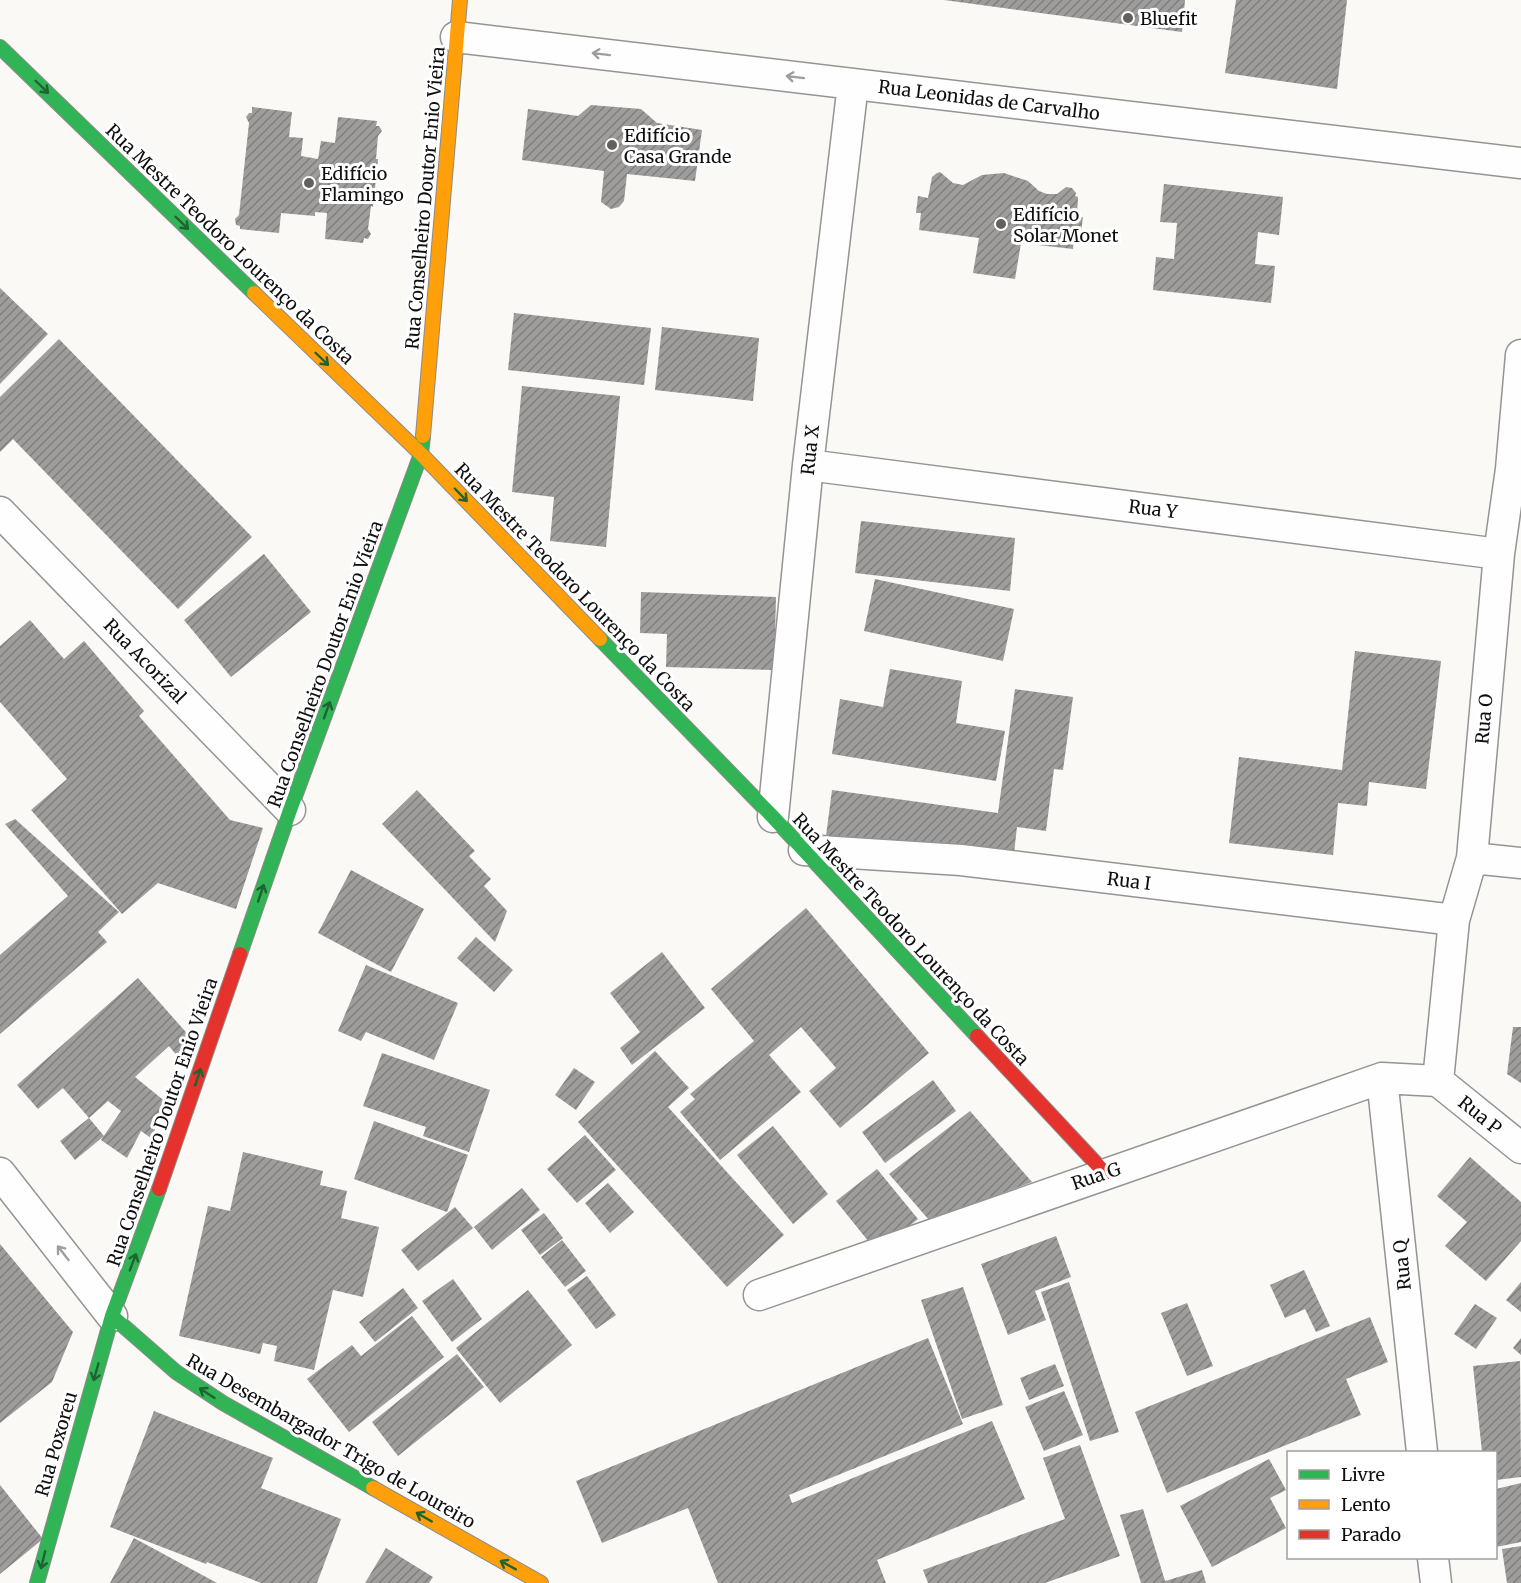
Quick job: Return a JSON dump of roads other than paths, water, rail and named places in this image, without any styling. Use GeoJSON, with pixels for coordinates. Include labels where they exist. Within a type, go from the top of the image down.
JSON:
{"type":"FeatureCollection","features":[{"type":"Feature","properties":{"kind":"street","name":"Rua Conselheiro Doutor Enio Vieira"},"geometry":{"type":"LineString","coordinates":[[112,1316],[135,1258],[290,810],[422,454],[460,0]]}},
{"type":"Feature","properties":{"kind":"street","name":"Rua Leonidas de Carvalho"},"geometry":{"type":"LineString","coordinates":[[456,37],[1521,163]]}},
{"type":"Feature","properties":{"kind":"street","name":"Rua Mestre Teodoro Lourenço da Costa"},"geometry":{"type":"LineString","coordinates":[[0,47],[422,454],[773,817],[1104,1173]]}},
{"type":"Feature","properties":{"kind":"street","name":"Rua X"},"geometry":{"type":"LineString","coordinates":[[773,817],[808,465],[853,84]]}},
{"type":"Feature","properties":{"kind":"street","name":"Rua O"},"geometry":{"type":"LineString","coordinates":[[1438,1081],[1454,920],[1472,858],[1499,554],[1516,469],[1521,355]]}},
{"type":"Feature","properties":{"kind":"street","name":"Rua Y"},"geometry":{"type":"LineString","coordinates":[[808,465],[1499,554]]}},
{"type":"Feature","properties":{"kind":"street","name":"Rua Acorizal"},"geometry":{"type":"LineString","coordinates":[[7,531],[290,810]]}},
{"type":"Feature","properties":{"kind":"street","name":"Rua I"},"geometry":{"type":"LineString","coordinates":[[804,850],[961,860],[1454,920]]}},
{"type":"Feature","properties":{"kind":"street"},"geometry":{"type":"LineString","coordinates":[[1472,858],[1521,863]]}},
{"type":"Feature","properties":{"kind":"street","name":"Rua G"},"geometry":{"type":"LineString","coordinates":[[759,1295],[1382,1078],[1438,1081]]}},
{"type":"Feature","properties":{"kind":"street","name":"Rua Q"},"geometry":{"type":"LineString","coordinates":[[1382,1078],[1422,1451]]}},
{"type":"Feature","properties":{"kind":"street","name":"Rua P"},"geometry":{"type":"LineString","coordinates":[[1438,1081],[1521,1149]]}},
{"type":"Feature","properties":{"kind":"street"},"geometry":{"type":"LineString","coordinates":[[0,1173],[112,1316]]}},
{"type":"Feature","properties":{"kind":"street","name":"Rua Desembargador Trigo de Loureiro"},"geometry":{"type":"LineString","coordinates":[[112,1316],[176,1372],[223,1403],[542,1583]]}},
{"type":"Feature","properties":{"kind":"street","name":"Rua Poxoreu"},"geometry":{"type":"LineString","coordinates":[[37,1583],[112,1316]]}},
{"type":"Feature","properties":{"kind":"street"},"geometry":{"type":"LineString","coordinates":[[475,1546],[495,1574]]}},
{"type":"Feature","properties":{"kind":"street"},"geometry":{"type":"LineString","coordinates":[[1433,1559],[1436,1583]]}},
{"type":"Feature","properties":{"kind":"place","name":"Bluefit"},"geometry":{"type":"Point","coordinates":[1128,18]}},
{"type":"Feature","properties":{"kind":"place","name":"Edifício Casa Grande"},"geometry":{"type":"Point","coordinates":[612,145]}},
{"type":"Feature","properties":{"kind":"place","name":"Edifício Flamingo"},"geometry":{"type":"Point","coordinates":[309,183]}},
{"type":"Feature","properties":{"kind":"place","name":"Edifício Solar Monet"},"geometry":{"type":"Point","coordinates":[1001,224]}}]}
